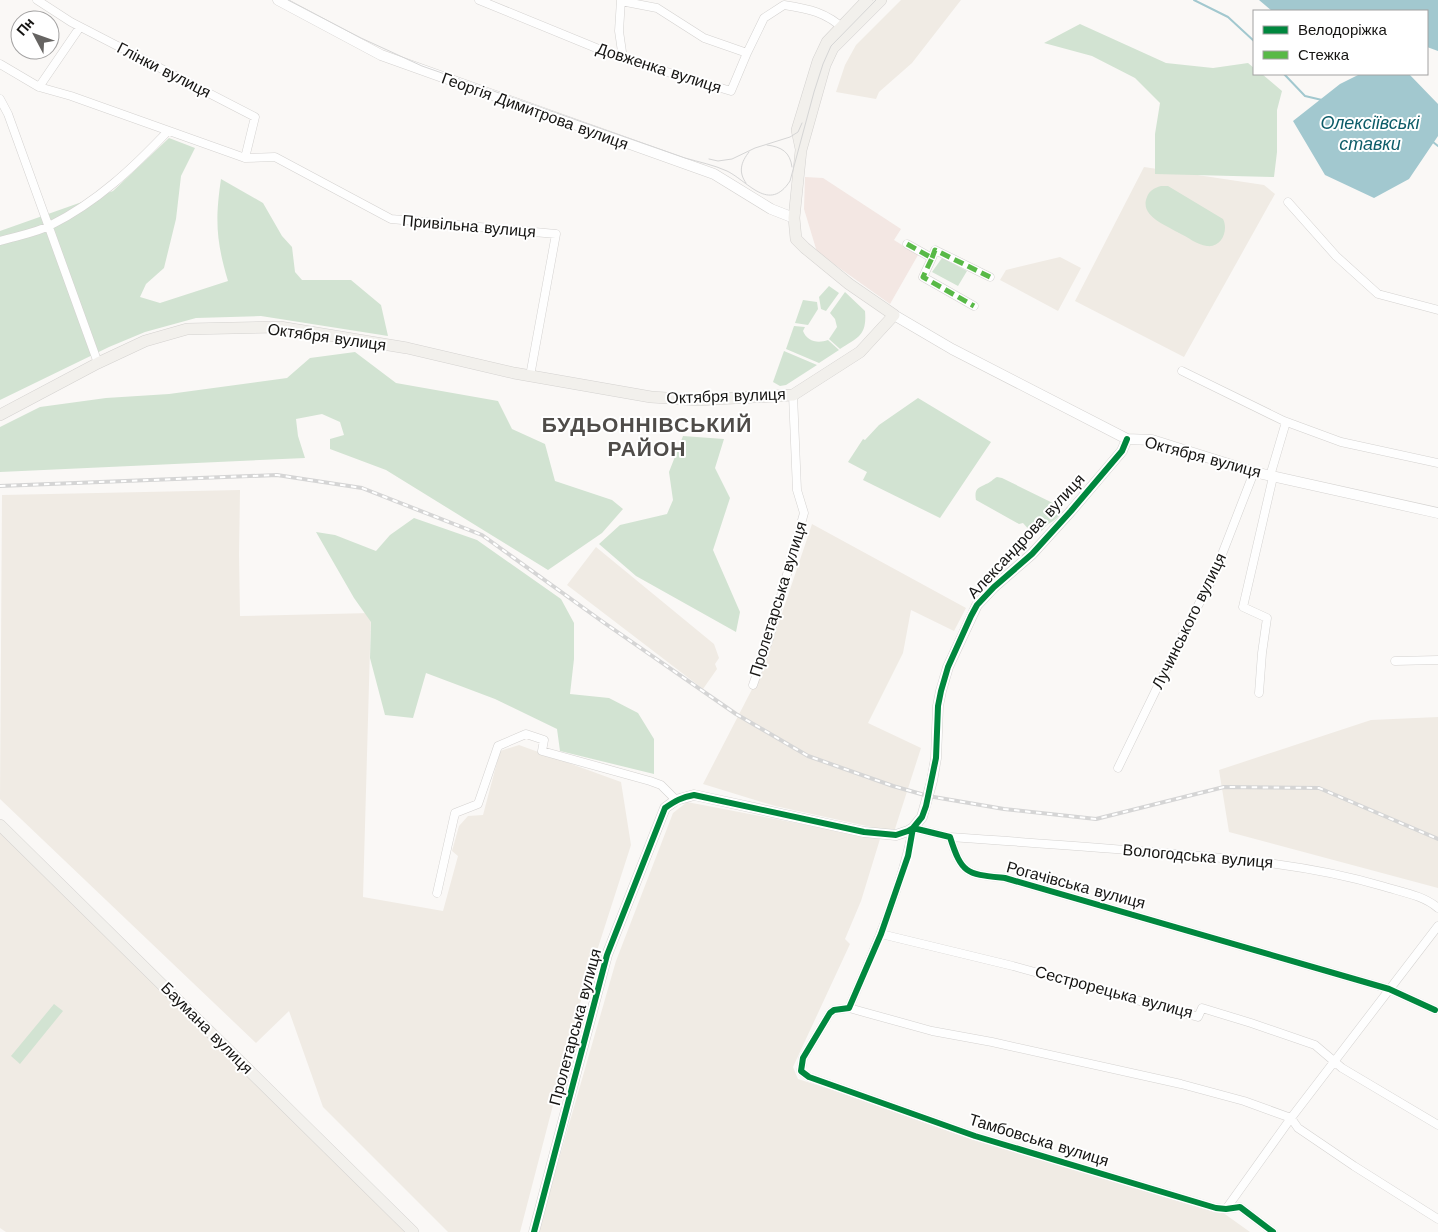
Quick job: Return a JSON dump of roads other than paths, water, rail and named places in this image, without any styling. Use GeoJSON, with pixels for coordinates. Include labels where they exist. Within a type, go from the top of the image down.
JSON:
{"type":"FeatureCollection","features":[{"type":"Feature","properties":{"kind":"main road"},"geometry":{"type":"LineString","coordinates":[[867,0],[844,30],[833,48],[826,65],[801,150],[794,218],[796,238],[805,248],[849,284],[894,315]]}},
{"type":"Feature","properties":{"kind":"main road"},"geometry":{"type":"LineString","coordinates":[[844,30],[881,0]]}},
{"type":"Feature","properties":{"kind":"main road","name":"Октября вулиця"},"geometry":{"type":"LineString","coordinates":[[0,415],[98,363],[145,341],[186,329],[280,327],[407,348],[530,376],[651,398],[685,400],[793,395],[860,352],[894,315]]}},
{"type":"Feature","properties":{"kind":"main road","name":"Баумана вулиця"},"geometry":{"type":"LineString","coordinates":[[0,825],[413,1232]]}},
{"type":"Feature","properties":{"kind":"street","name":"Глінки вулиця"},"geometry":{"type":"LineString","coordinates":[[37,0],[80,27],[255,117],[245,158]]}},
{"type":"Feature","properties":{"kind":"street","name":"Георгія Димитрова вулиця"},"geometry":{"type":"LineString","coordinates":[[278,0],[381,55],[714,174],[771,209],[794,218]]}},
{"type":"Feature","properties":{"kind":"street","name":"Довженка вулиця"},"geometry":{"type":"LineString","coordinates":[[479,0],[623,59],[731,91],[764,18],[784,5],[812,9],[836,21],[844,30]]}},
{"type":"Feature","properties":{"kind":"street"},"geometry":{"type":"LineString","coordinates":[[623,59],[619,31],[621,0],[657,8],[704,38],[747,53]]}},
{"type":"Feature","properties":{"kind":"street"},"geometry":{"type":"LineString","coordinates":[[39,87],[80,27]]}},
{"type":"Feature","properties":{"kind":"street","name":"Привільна вулиця"},"geometry":{"type":"LineString","coordinates":[[0,64],[39,87],[72,96],[245,158],[275,158],[391,219],[556,234],[530,376]]}},
{"type":"Feature","properties":{"kind":"street"},"geometry":{"type":"LineString","coordinates":[[0,99],[4,116],[50,226],[98,363]]}},
{"type":"Feature","properties":{"kind":"street"},"geometry":{"type":"LineString","coordinates":[[0,241],[50,226],[79,209],[106,190],[135,165],[168,131]]}},
{"type":"Feature","properties":{"kind":"street"},"geometry":{"type":"LineString","coordinates":[[1288,202],[1336,256],[1378,294],[1438,310]]}},
{"type":"Feature","properties":{"kind":"street"},"geometry":{"type":"LineString","coordinates":[[907,244],[932,258]]}},
{"type":"Feature","properties":{"kind":"street"},"geometry":{"type":"LineString","coordinates":[[974,306],[923,277],[935,250],[990,277]]}},
{"type":"Feature","properties":{"kind":"street","name":"Октября вулиця"},"geometry":{"type":"LineString","coordinates":[[894,315],[952,349],[1127,439],[1152,440],[1254,472],[1438,514]]}},
{"type":"Feature","properties":{"kind":"street"},"geometry":{"type":"LineString","coordinates":[[1182,371],[1286,422],[1341,442],[1438,462]]}},
{"type":"Feature","properties":{"kind":"street","name":"Пролетарська вулиця"},"geometry":{"type":"LineString","coordinates":[[753,684],[769,639],[804,513],[797,490],[793,395]]}},
{"type":"Feature","properties":{"kind":"street"},"geometry":{"type":"LineString","coordinates":[[1272,476],[1286,422]]}},
{"type":"Feature","properties":{"kind":"street","name":"Александрова вулиця"},"geometry":{"type":"LineString","coordinates":[[849,1008],[881,934],[908,856],[914,828],[922,817],[936,758],[938,706],[941,691],[948,667],[977,605],[994,587],[1032,554],[1122,451],[1127,439]]}},
{"type":"Feature","properties":{"kind":"street","name":"Лучинського вулиця"},"geometry":{"type":"LineString","coordinates":[[1118,768],[1189,622],[1212,580],[1254,472]]}},
{"type":"Feature","properties":{"kind":"street","name":"Лучинського вулиця"},"geometry":{"type":"LineString","coordinates":[[1259,693],[1267,618],[1243,607],[1272,476]]}},
{"type":"Feature","properties":{"kind":"street"},"geometry":{"type":"LineString","coordinates":[[1395,661],[1438,660]]}},
{"type":"Feature","properties":{"kind":"street"},"geometry":{"type":"LineString","coordinates":[[437,893],[455,813],[478,804],[498,746],[526,734],[544,740],[542,752],[650,781],[661,785],[676,800],[694,794],[864,832],[896,835],[914,828],[950,837]]}},
{"type":"Feature","properties":{"kind":"street","name":"Пролетарська вулиця"},"geometry":{"type":"LineString","coordinates":[[534,1232],[607,956],[665,808],[676,800]]}},
{"type":"Feature","properties":{"kind":"street","name":"Вологодська вулиця"},"geometry":{"type":"LineString","coordinates":[[950,837],[1274,862],[1352,877],[1419,897],[1438,908]]}},
{"type":"Feature","properties":{"kind":"street","name":"Рогачівська вулиця"},"geometry":{"type":"LineString","coordinates":[[950,837],[956,858],[965,869],[972,873],[1005,878],[1389,989],[1435,1010]]}},
{"type":"Feature","properties":{"kind":"street"},"geometry":{"type":"LineString","coordinates":[[1226,1209],[1291,1118],[1437,929]]}},
{"type":"Feature","properties":{"kind":"street","name":"Сестрорецька вулиця"},"geometry":{"type":"LineString","coordinates":[[881,934],[1012,966],[1198,1017],[1202,1008],[1251,1023],[1314,1046],[1335,1063],[1438,1124]]}},
{"type":"Feature","properties":{"kind":"street"},"geometry":{"type":"LineString","coordinates":[[849,1008],[932,1031],[992,1042],[1181,1084],[1244,1101],[1291,1118],[1298,1128],[1438,1219]]}},
{"type":"Feature","properties":{"kind":"street","name":"Тамбовська вулиця"},"geometry":{"type":"LineString","coordinates":[[849,1008],[834,1010],[822,1023],[801,1065],[801,1071],[809,1077],[975,1136],[1226,1209],[1240,1207],[1273,1232]]}},
{"type":"Feature","properties":{"kind":"water"},"geometry":{"type":"Polygon","coordinates":[[[1259,0],[1438,0],[1438,51],[1428,47],[1428,10],[1271,10],[1259,0]]]}},
{"type":"Feature","properties":{"kind":"water","name":"Олексіївські ставки"},"geometry":{"type":"Polygon","coordinates":[[[1358,75],[1410,75],[1438,104],[1438,136],[1409,179],[1374,198],[1325,175],[1293,121],[1340,84],[1358,75]]]}},
{"type":"Feature","properties":{"kind":"waterway"},"geometry":{"type":"LineString","coordinates":[[1194,0],[1228,17],[1253,40]]}},
{"type":"Feature","properties":{"kind":"waterway"},"geometry":{"type":"LineString","coordinates":[[1285,75],[1305,96],[1322,100]]}},
{"type":"Feature","properties":{"kind":"waterway"},"geometry":{"type":"LineString","coordinates":[[1433,142],[1438,146]]}},
{"type":"Feature","properties":{"kind":"tram line"},"geometry":{"type":"LineString","coordinates":[[288,0],[361,38],[422,66],[685,158],[712,165],[727,171],[759,192],[767,195],[782,190],[790,181],[814,92],[831,46],[876,0]]}},
{"type":"Feature","properties":{"kind":"tram line"},"geometry":{"type":"LineString","coordinates":[[709,159],[718,161],[732,159],[755,148],[790,137],[798,132],[802,123]]}},
{"type":"Feature","properties":{"kind":"tram line"},"geometry":{"type":"LineString","coordinates":[[767,145],[784,151],[792,167]]}},
{"type":"Feature","properties":{"kind":"tram line"},"geometry":{"type":"LineString","coordinates":[[746,183],[741,167],[749,152]]}},
{"type":"Feature","properties":{"kind":"railway"},"geometry":{"type":"LineString","coordinates":[[0,486],[277,475],[362,488],[482,535],[736,714],[808,756],[893,786],[928,796],[1004,809],[1096,819],[1224,787],[1319,788],[1438,839]]}},
{"type":"Feature","properties":{"kind":"district","name":"БУДЬОННІВСЬКИЙ РАЙОН"},"geometry":{"type":"Point","coordinates":[647,436]}}]}
